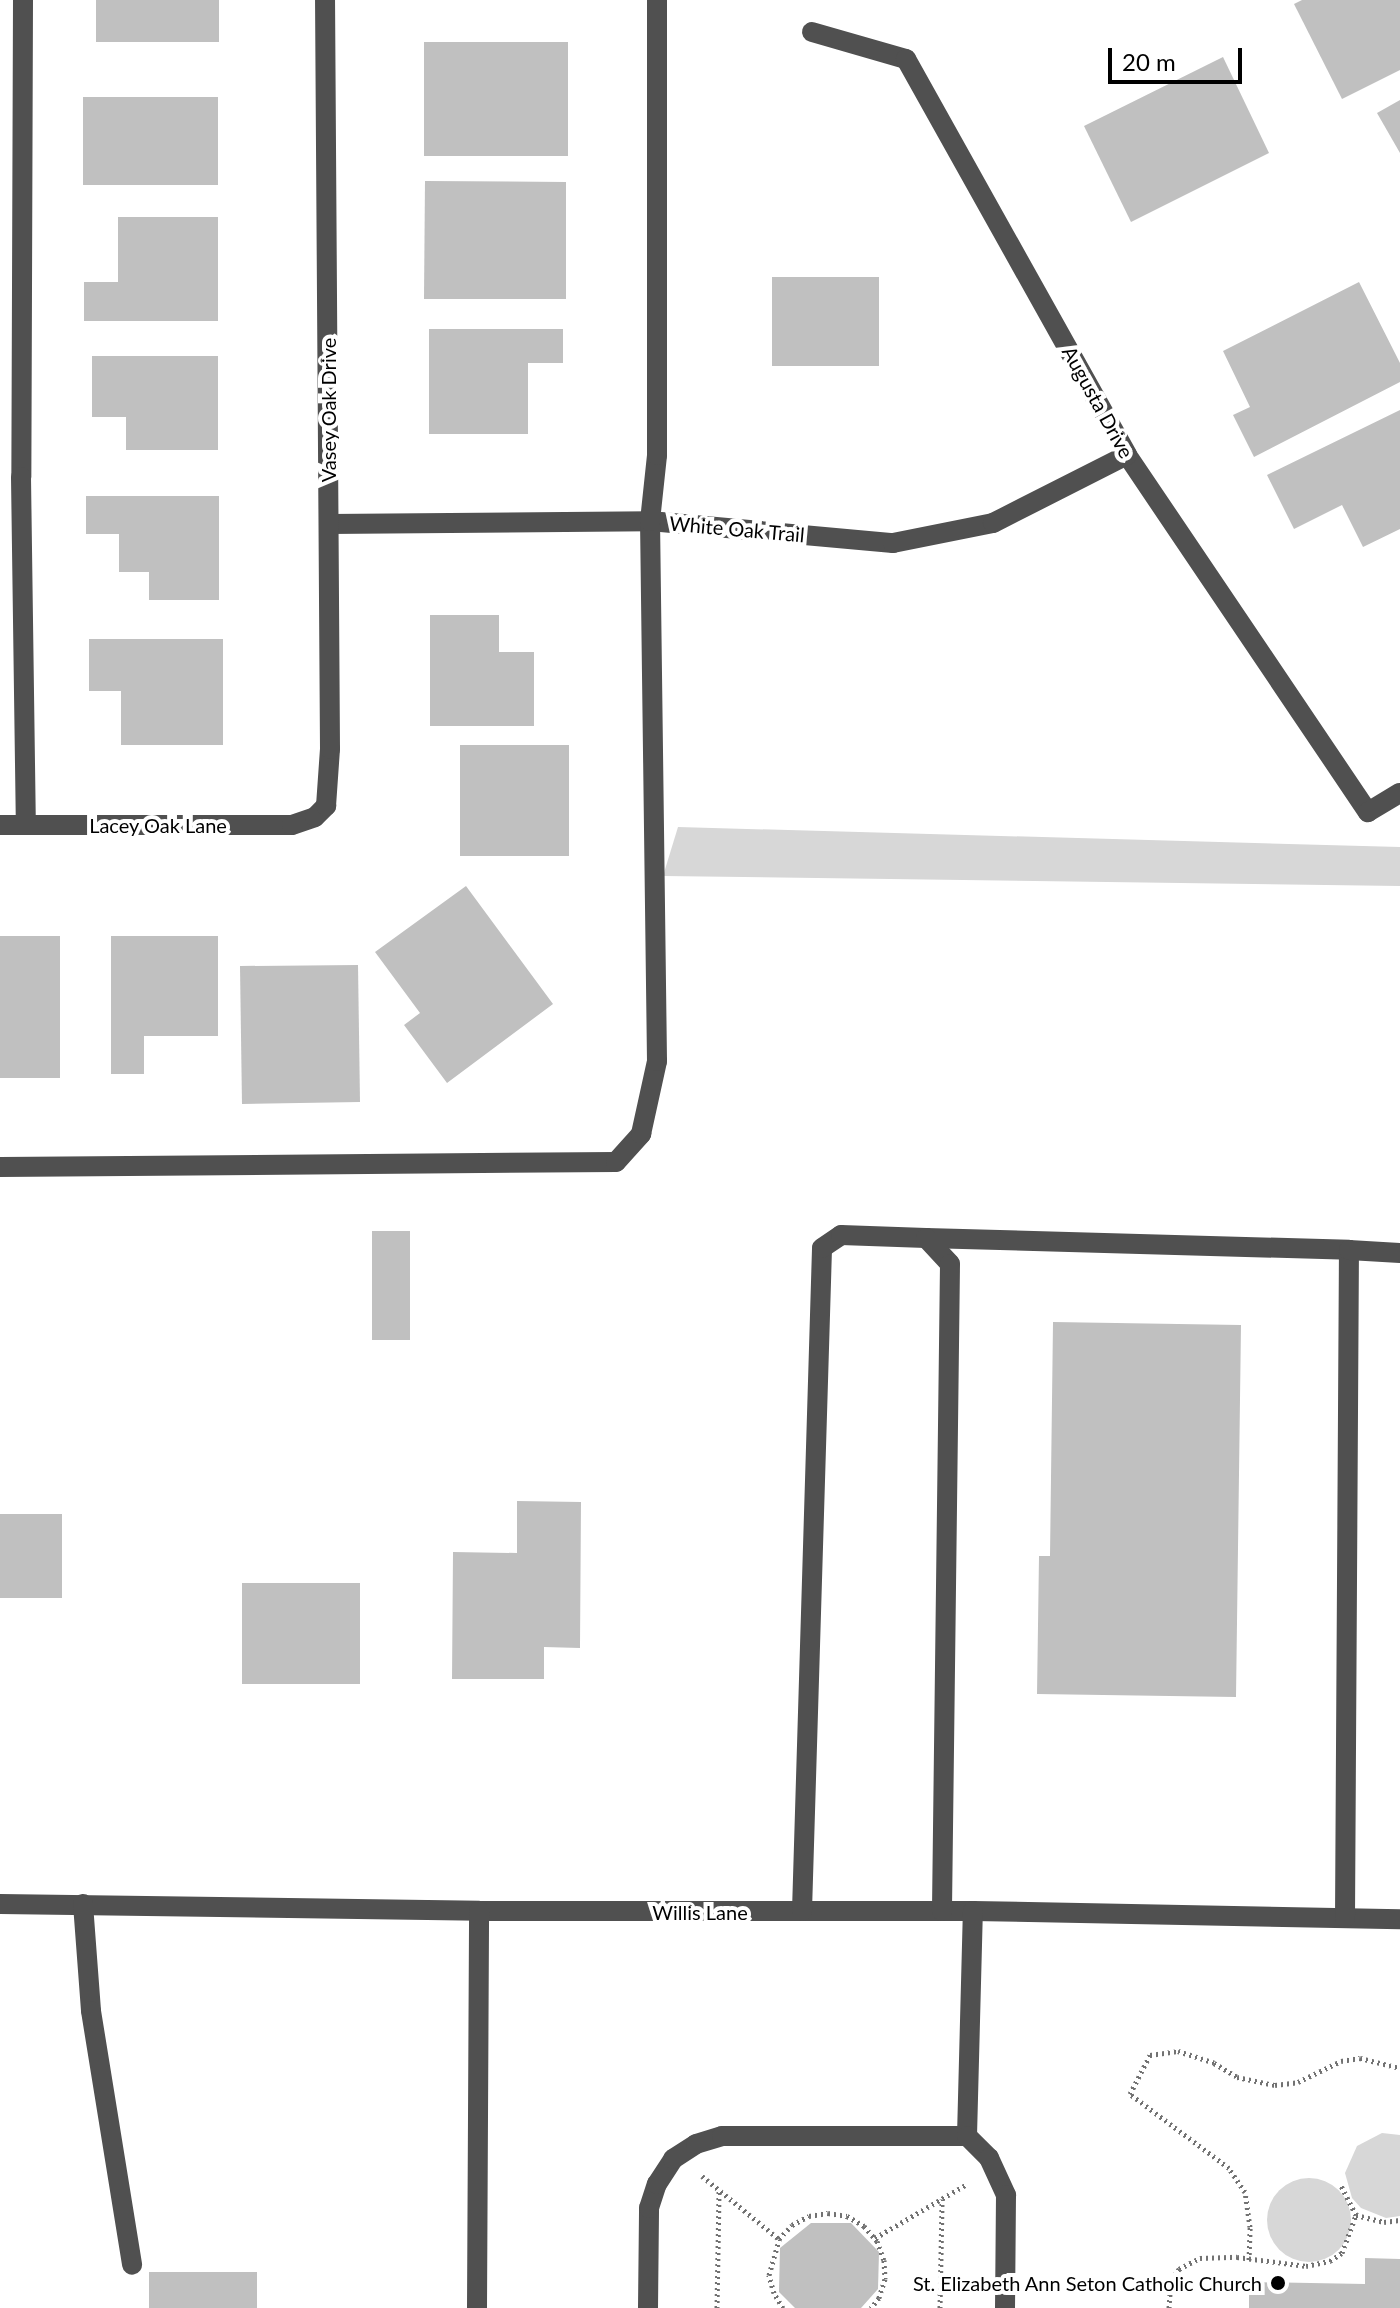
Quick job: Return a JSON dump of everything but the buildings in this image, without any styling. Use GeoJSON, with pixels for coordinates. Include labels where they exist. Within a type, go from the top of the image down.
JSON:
{"type":"FeatureCollection","features":[{"type":"Feature","properties":{"kind":"street"},"geometry":{"type":"LineString","coordinates":[[23,0],[21,477],[26,825]]}},
{"type":"Feature","properties":{"kind":"street","name":"Vasey Oak Drive"},"geometry":{"type":"LineString","coordinates":[[315,817],[326,806],[330,749],[325,0]]}},
{"type":"Feature","properties":{"kind":"street"},"geometry":{"type":"LineString","coordinates":[[0,1167],[616,1162],[641,1134],[657,1061],[650,521],[657,455],[657,0]]}},
{"type":"Feature","properties":{"kind":"street","name":"Augusta Drive"},"geometry":{"type":"LineString","coordinates":[[812,32],[906,59],[1127,455],[1368,812],[1400,793]]}},
{"type":"Feature","properties":{"kind":"street","name":"White Oak Trail"},"geometry":{"type":"LineString","coordinates":[[329,524],[650,521],[893,543],[993,523],[1127,455]]}},
{"type":"Feature","properties":{"kind":"street","name":"Lacey Oak Lane"},"geometry":{"type":"LineString","coordinates":[[0,825],[292,825],[315,817]]}},
{"type":"Feature","properties":{"kind":"street"},"geometry":{"type":"LineString","coordinates":[[802,1911],[822,1248],[841,1235],[1400,1253]]}},
{"type":"Feature","properties":{"kind":"street"},"geometry":{"type":"LineString","coordinates":[[926,1238],[950,1264],[942,1911]]}},
{"type":"Feature","properties":{"kind":"street"},"geometry":{"type":"LineString","coordinates":[[1345,1918],[1349,1250]]}},
{"type":"Feature","properties":{"kind":"street","name":"Willis Lane"},"geometry":{"type":"LineString","coordinates":[[0,1904],[479,1911],[973,1911],[1400,1919]]}},
{"type":"Feature","properties":{"kind":"street"},"geometry":{"type":"LineString","coordinates":[[83,1904],[91,2011],[132,2265]]}},
{"type":"Feature","properties":{"kind":"street"},"geometry":{"type":"LineString","coordinates":[[477,2308],[479,1911]]}},
{"type":"Feature","properties":{"kind":"street"},"geometry":{"type":"LineString","coordinates":[[967,2136],[973,1911]]}},
{"type":"Feature","properties":{"kind":"street"},"geometry":{"type":"LineString","coordinates":[[648,2308],[649,2208],[657,2184],[678,2156],[696,2144],[722,2136],[967,2136],[989,2158],[1006,2195],[1005,2308]]}},
{"type":"Feature","properties":{"kind":"path"},"geometry":{"type":"LineString","coordinates":[[1249,2260],[1250,2227],[1245,2192],[1229,2168],[1130,2094],[1150,2055],[1178,2051],[1214,2063],[1237,2077],[1275,2085],[1298,2082],[1341,2061],[1360,2058],[1400,2068]]}},
{"type":"Feature","properties":{"kind":"path"},"geometry":{"type":"LineString","coordinates":[[678,2156],[779,2239]]}},
{"type":"Feature","properties":{"kind":"path"},"geometry":{"type":"LineString","coordinates":[[875,2238],[994,2168]]}},
{"type":"Feature","properties":{"kind":"path"},"geometry":{"type":"LineString","coordinates":[[1169,2308],[1171,2280],[1179,2269],[1200,2258],[1306,2266],[1330,2261],[1342,2253],[1356,2215],[1341,2185]]}},
{"type":"Feature","properties":{"kind":"path"},"geometry":{"type":"LineString","coordinates":[[717,2308],[719,2190]]}},
{"type":"Feature","properties":{"kind":"path"},"geometry":{"type":"LineString","coordinates":[[940,2308],[942,2199]]}},
{"type":"Feature","properties":{"kind":"path"},"geometry":{"type":"LineString","coordinates":[[783,2308],[769,2275],[779,2239],[792,2225],[809,2216],[828,2213],[847,2216],[864,2226],[875,2238],[884,2260],[885,2279],[873,2306],[881,2308]]}},
{"type":"Feature","properties":{"kind":"path"},"geometry":{"type":"LineString","coordinates":[[1356,2215],[1384,2222],[1400,2220]]}},
{"type":"Feature","properties":{"kind":"shaded area"},"geometry":{"type":"Polygon","coordinates":[[[678,827],[1400,847],[1400,886],[663,876],[678,827]]]}},
{"type":"Feature","properties":{"kind":"shaded area"},"geometry":{"type":"Polygon","coordinates":[[[1382,2133],[1400,2135],[1400,2216],[1386,2218],[1361,2208],[1352,2198],[1345,2173],[1357,2146],[1382,2133]]]}},
{"type":"Feature","properties":{"kind":"shaded area"},"geometry":{"type":"Polygon","coordinates":[[[1309,2178],[1325,2181],[1339,2190],[1348,2204],[1351,2220],[1348,2236],[1339,2250],[1325,2259],[1309,2262],[1293,2259],[1279,2250],[1270,2236],[1267,2220],[1270,2204],[1279,2190],[1293,2181],[1309,2178]]]}},
{"type":"Feature","properties":{"kind":"place","name":"St. Elizabeth Ann Seton Catholic Church"},"geometry":{"type":"Point","coordinates":[1278,2283]}}]}
